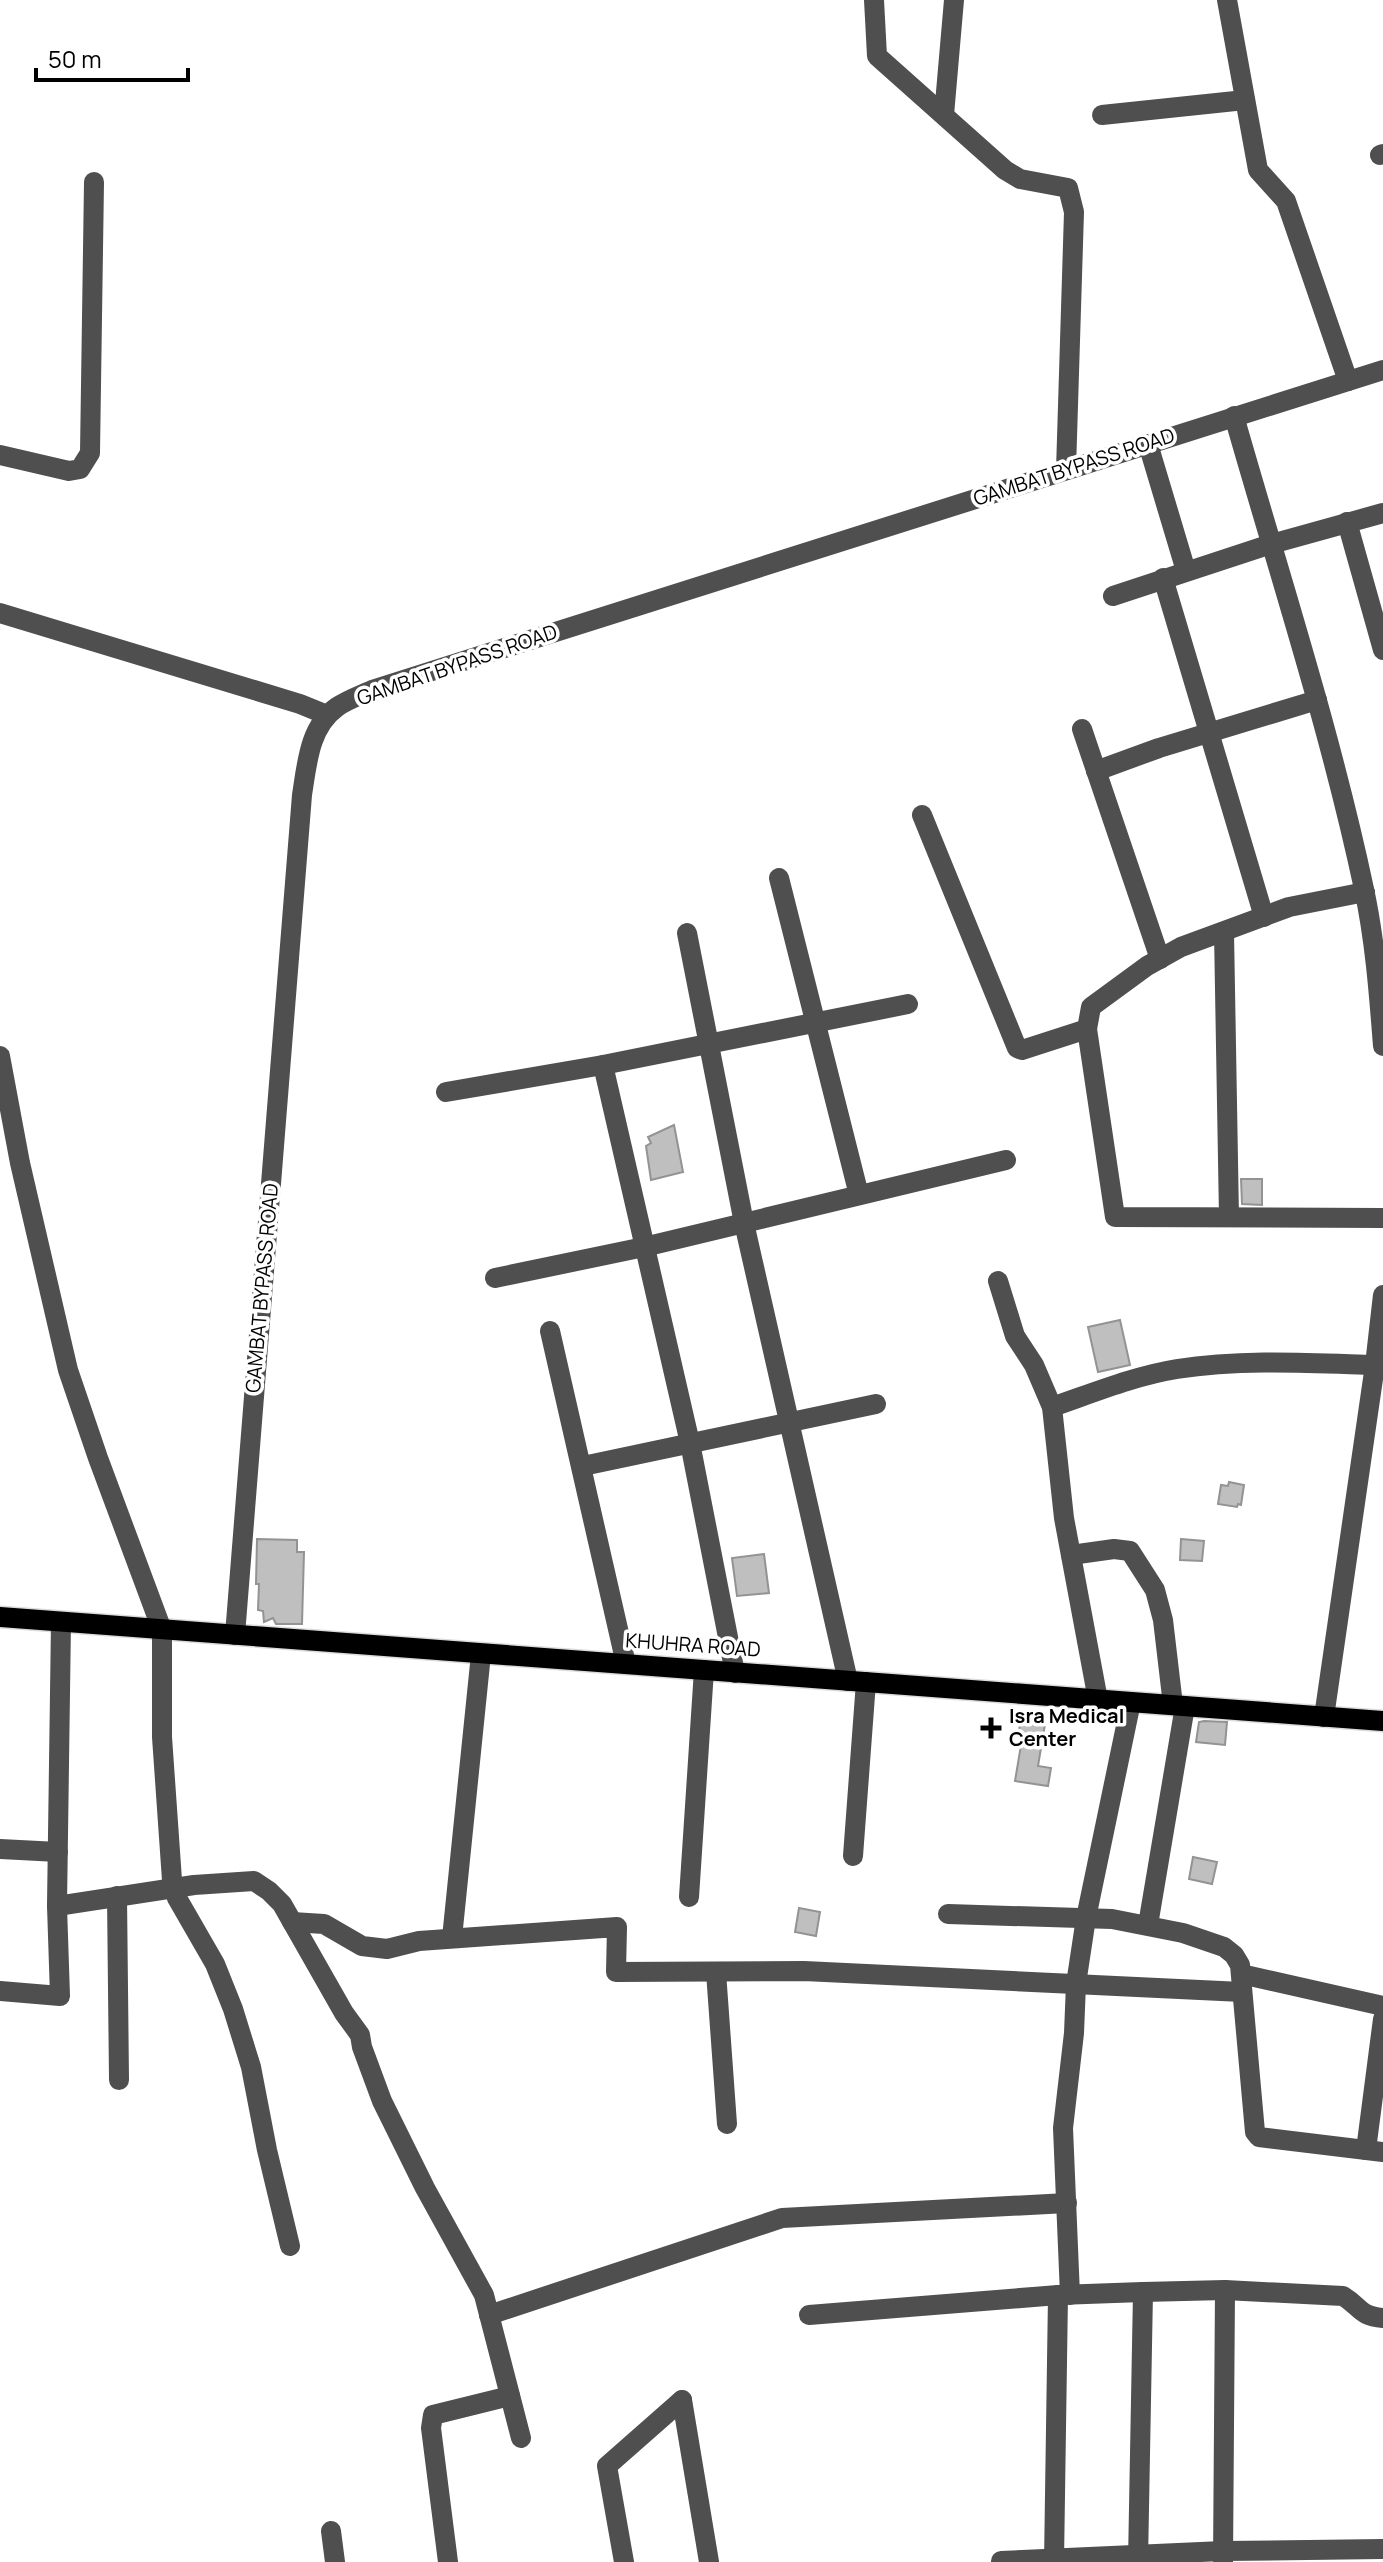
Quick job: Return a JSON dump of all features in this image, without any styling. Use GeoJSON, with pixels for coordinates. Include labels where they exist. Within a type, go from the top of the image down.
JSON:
{"type":"FeatureCollection","features":[{"type":"Feature","properties":{"kind":"main road","name":"KHUHRA ROAD"},"geometry":{"type":"LineString","coordinates":[[0,1617],[1383,1721]]}},
{"type":"Feature","properties":{"kind":"street"},"geometry":{"type":"LineString","coordinates":[[874,0],[877,56],[1005,170],[1020,179],[1068,188],[1074,212],[1066,470]]}},
{"type":"Feature","properties":{"kind":"street"},"geometry":{"type":"LineString","coordinates":[[944,115],[954,0]]}},
{"type":"Feature","properties":{"kind":"street"},"geometry":{"type":"LineString","coordinates":[[1227,0],[1258,170],[1286,201],[1348,381]]}},
{"type":"Feature","properties":{"kind":"street"},"geometry":{"type":"LineString","coordinates":[[1102,115],[1245,100]]}},
{"type":"Feature","properties":{"kind":"street"},"geometry":{"type":"LineString","coordinates":[[0,455],[69,471],[80,469],[90,453],[94,182]]}},
{"type":"Feature","properties":{"kind":"street","name":"GAMBAT BYPASS ROAD"},"geometry":{"type":"LineString","coordinates":[[235,1635],[302,795],[316,731],[327,715],[339,705],[372,690],[1383,370]]}},
{"type":"Feature","properties":{"kind":"street"},"geometry":{"type":"LineString","coordinates":[[1234,416],[1302,641],[1365,892],[1381,1003],[1383,1046]]}},
{"type":"Feature","properties":{"kind":"street"},"geometry":{"type":"LineString","coordinates":[[1148,444],[1186,571]]}},
{"type":"Feature","properties":{"kind":"street"},"geometry":{"type":"LineString","coordinates":[[1113,596],[1271,544],[1383,513]]}},
{"type":"Feature","properties":{"kind":"street"},"geometry":{"type":"LineString","coordinates":[[1347,522],[1383,650]]}},
{"type":"Feature","properties":{"kind":"street"},"geometry":{"type":"LineString","coordinates":[[1163,578],[1264,917]]}},
{"type":"Feature","properties":{"kind":"street"},"geometry":{"type":"LineString","coordinates":[[0,613],[300,704],[327,715]]}},
{"type":"Feature","properties":{"kind":"street"},"geometry":{"type":"LineString","coordinates":[[1096,771],[1317,700]]}},
{"type":"Feature","properties":{"kind":"street"},"geometry":{"type":"LineString","coordinates":[[1082,729],[1160,959]]}},
{"type":"Feature","properties":{"kind":"street"},"geometry":{"type":"LineString","coordinates":[[922,815],[1017,1048],[1031,1049],[1087,1029]]}},
{"type":"Feature","properties":{"kind":"street"},"geometry":{"type":"LineString","coordinates":[[779,878],[859,1195]]}},
{"type":"Feature","properties":{"kind":"street"},"geometry":{"type":"LineString","coordinates":[[1365,892],[1289,907],[1181,947],[1091,1007],[1087,1029],[1115,1217],[1383,1218]]}},
{"type":"Feature","properties":{"kind":"street"},"geometry":{"type":"LineString","coordinates":[[1224,932],[1229,1217]]}},
{"type":"Feature","properties":{"kind":"street"},"geometry":{"type":"LineString","coordinates":[[687,933],[744,1223],[857,1682],[853,1856]]}},
{"type":"Feature","properties":{"kind":"street"},"geometry":{"type":"LineString","coordinates":[[446,1092],[603,1065],[908,1004]]}},
{"type":"Feature","properties":{"kind":"street"},"geometry":{"type":"LineString","coordinates":[[0,1056],[20,1163],[68,1370],[162,1630],[162,1737],[174,1887],[177,1898],[215,1964],[233,2009],[251,2067],[290,2246]]}},
{"type":"Feature","properties":{"kind":"street"},"geometry":{"type":"LineString","coordinates":[[603,1065],[690,1443],[735,1673]]}},
{"type":"Feature","properties":{"kind":"street"},"geometry":{"type":"LineString","coordinates":[[495,1278],[644,1247],[1006,1160]]}},
{"type":"Feature","properties":{"kind":"street"},"geometry":{"type":"LineString","coordinates":[[998,1281],[1015,1336],[1034,1365],[1052,1407],[1071,1555],[1098,1700]]}},
{"type":"Feature","properties":{"kind":"street"},"geometry":{"type":"LineString","coordinates":[[1324,1717],[1383,1295]]}},
{"type":"Feature","properties":{"kind":"street"},"geometry":{"type":"LineString","coordinates":[[550,1331],[626,1664]]}},
{"type":"Feature","properties":{"kind":"street"},"geometry":{"type":"LineString","coordinates":[[1052,1407],[1138,1378],[1178,1369],[1247,1362],[1375,1365]]}},
{"type":"Feature","properties":{"kind":"street"},"geometry":{"type":"LineString","coordinates":[[583,1466],[876,1404]]}},
{"type":"Feature","properties":{"kind":"street"},"geometry":{"type":"LineString","coordinates":[[1071,1555],[1114,1549],[1130,1551],[1150,1579],[1163,1620],[1179,1706],[1148,1925]]}},
{"type":"Feature","properties":{"kind":"street"},"geometry":{"type":"LineString","coordinates":[[0,1991],[60,1996],[57,1906],[61,1622]]}},
{"type":"Feature","properties":{"kind":"street"},"geometry":{"type":"LineString","coordinates":[[452,1938],[481,1654]]}},
{"type":"Feature","properties":{"kind":"street"},"geometry":{"type":"LineString","coordinates":[[689,1897],[704,1670]]}},
{"type":"Feature","properties":{"kind":"street"},"geometry":{"type":"LineString","coordinates":[[1054,2560],[1067,2203],[1063,2128],[1074,2033],[1076,1984],[1086,1918],[1131,1702]]}},
{"type":"Feature","properties":{"kind":"street"},"geometry":{"type":"LineString","coordinates":[[0,1849],[58,1852]]}},
{"type":"Feature","properties":{"kind":"street"},"geometry":{"type":"LineString","coordinates":[[57,1906],[174,1887],[254,1881],[282,1904],[344,2013],[360,2035],[382,2101],[425,2188],[484,2295],[521,2438]]}},
{"type":"Feature","properties":{"kind":"street"},"geometry":{"type":"LineString","coordinates":[[117,1896],[119,2013],[116,2034],[119,2080]]}},
{"type":"Feature","properties":{"kind":"street"},"geometry":{"type":"LineString","coordinates":[[948,1914],[1112,1919],[1183,1933],[1224,1947],[1234,1955],[1242,1983],[1255,2132],[1259,2137],[1375,2151],[1383,2019]]}},
{"type":"Feature","properties":{"kind":"street"},"geometry":{"type":"LineString","coordinates":[[292,1922],[324,1924],[362,1946],[387,1949],[419,1941],[617,1927],[616,1972],[804,1971],[1076,1984],[1242,1983],[1383,2006]]}},
{"type":"Feature","properties":{"kind":"street"},"geometry":{"type":"LineString","coordinates":[[716,1972],[727,2124]]}},
{"type":"Feature","properties":{"kind":"street"},"geometry":{"type":"LineString","coordinates":[[489,2315],[782,2218],[1067,2203]]}},
{"type":"Feature","properties":{"kind":"street"},"geometry":{"type":"LineString","coordinates":[[809,2315],[1064,2295],[1225,2290],[1343,2296],[1360,2312],[1383,2318]]}},
{"type":"Feature","properties":{"kind":"street"},"geometry":{"type":"LineString","coordinates":[[1223,2557],[1225,2290]]}},
{"type":"Feature","properties":{"kind":"street"},"geometry":{"type":"LineString","coordinates":[[1139,2559],[1143,2292]]}},
{"type":"Feature","properties":{"kind":"street"},"geometry":{"type":"LineString","coordinates":[[448,2562],[431,2428],[433,2415],[510,2396]]}},
{"type":"Feature","properties":{"kind":"street"},"geometry":{"type":"LineString","coordinates":[[624,2562],[607,2466],[682,2400],[709,2562]]}},
{"type":"Feature","properties":{"kind":"street"},"geometry":{"type":"LineString","coordinates":[[331,2531],[335,2562]]}},
{"type":"Feature","properties":{"kind":"street"},"geometry":{"type":"LineString","coordinates":[[1001,2561],[1223,2557],[1383,2549]]}},
{"type":"Feature","properties":{"kind":"building"},"geometry":{"type":"Polygon","coordinates":[[[674,1125],[683,1172],[651,1180],[646,1146],[651,1143],[648,1137],[674,1125]]]}},
{"type":"Feature","properties":{"kind":"building"},"geometry":{"type":"Polygon","coordinates":[[[1241,1179],[1262,1179],[1262,1205],[1242,1204],[1241,1179]]]}},
{"type":"Feature","properties":{"kind":"building"},"geometry":{"type":"Polygon","coordinates":[[[1120,1320],[1130,1365],[1098,1372],[1088,1327],[1120,1320]]]}},
{"type":"Feature","properties":{"kind":"building"},"geometry":{"type":"Polygon","coordinates":[[[1229,1482],[1244,1485],[1241,1505],[1237,1507],[1218,1504],[1221,1485],[1228,1486],[1229,1482]]]}},
{"type":"Feature","properties":{"kind":"building"},"geometry":{"type":"Polygon","coordinates":[[[257,1539],[297,1540],[297,1552],[304,1552],[302,1624],[276,1624],[273,1618],[264,1622],[263,1611],[258,1610],[257,1539]]]}},
{"type":"Feature","properties":{"kind":"building"},"geometry":{"type":"Polygon","coordinates":[[[1181,1539],[1204,1541],[1202,1561],[1180,1560],[1181,1539]]]}},
{"type":"Feature","properties":{"kind":"building"},"geometry":{"type":"Polygon","coordinates":[[[764,1554],[769,1593],[737,1596],[732,1558],[764,1554]]]}},
{"type":"Feature","properties":{"kind":"building"},"geometry":{"type":"Polygon","coordinates":[[[1022,1714],[1046,1718],[1038,1766],[1051,1768],[1048,1786],[1015,1781],[1023,1733],[1019,1730],[1022,1714]]]}},
{"type":"Feature","properties":{"kind":"building"},"geometry":{"type":"Polygon","coordinates":[[[1199,1722],[1227,1722],[1225,1745],[1196,1742],[1199,1722]]]}},
{"type":"Feature","properties":{"kind":"building"},"geometry":{"type":"Polygon","coordinates":[[[1193,1857],[1217,1862],[1212,1884],[1189,1879],[1193,1857]]]}},
{"type":"Feature","properties":{"kind":"building"},"geometry":{"type":"Polygon","coordinates":[[[799,1908],[820,1912],[816,1936],[795,1932],[799,1908]]]}},
{"type":"Feature","properties":{"kind":"place","name":"Isra Medical Center"},"geometry":{"type":"Point","coordinates":[991,1728]}}]}
